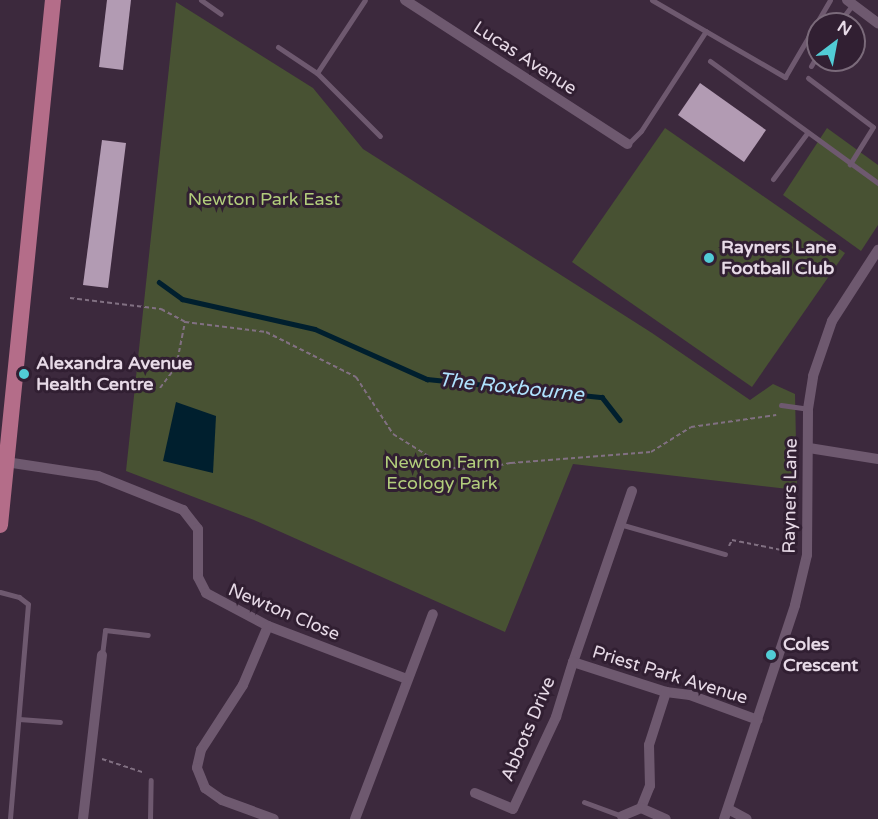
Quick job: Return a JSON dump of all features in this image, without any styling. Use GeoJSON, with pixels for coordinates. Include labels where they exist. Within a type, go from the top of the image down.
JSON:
{"type":"FeatureCollection","features":[{"type":"Feature","properties":{"kind":"main road"},"geometry":{"type":"LineString","coordinates":[[0,525],[6,462],[6,399],[53,0]]}},
{"type":"Feature","properties":{"kind":"street","name":"Lucas Avenue"},"geometry":{"type":"LineString","coordinates":[[405,0],[628,144]]}},
{"type":"Feature","properties":{"kind":"street"},"geometry":{"type":"LineString","coordinates":[[850,2],[878,23]]}},
{"type":"Feature","properties":{"kind":"street","name":"Rayners Lane"},"geometry":{"type":"LineString","coordinates":[[726,814],[758,720],[807,555],[808,409],[813,376],[828,329],[848,292],[878,250]]}},
{"type":"Feature","properties":{"kind":"street"},"geometry":{"type":"LineString","coordinates":[[809,448],[878,459]]}},
{"type":"Feature","properties":{"kind":"street","name":"Newton Close"},"geometry":{"type":"LineString","coordinates":[[6,462],[98,476],[183,510],[198,528],[198,577],[206,593],[268,626],[407,679]]}},
{"type":"Feature","properties":{"kind":"street","name":"Priest Park Avenue"},"geometry":{"type":"LineString","coordinates":[[632,491],[623,525],[573,662],[666,692],[690,695],[758,720]]}},
{"type":"Feature","properties":{"kind":"street"},"geometry":{"type":"LineString","coordinates":[[355,819],[433,614]]}},
{"type":"Feature","properties":{"kind":"street"},"geometry":{"type":"LineString","coordinates":[[268,626],[243,685],[201,750],[197,768],[205,788],[213,794],[274,819]]}},
{"type":"Feature","properties":{"kind":"street"},"geometry":{"type":"LineString","coordinates":[[83,819],[102,655]]}},
{"type":"Feature","properties":{"kind":"street","name":"Abbots Drive"},"geometry":{"type":"LineString","coordinates":[[475,794],[514,814],[556,717],[573,662]]}},
{"type":"Feature","properties":{"kind":"street"},"geometry":{"type":"LineString","coordinates":[[622,816],[641,808],[651,786],[648,745],[666,692]]}},
{"type":"Feature","properties":{"kind":"street"},"geometry":{"type":"LineString","coordinates":[[641,808],[666,819]]}},
{"type":"Feature","properties":{"kind":"street"},"geometry":{"type":"LineString","coordinates":[[726,814],[747,819]]}},
{"type":"Feature","properties":{"kind":"lane"},"geometry":{"type":"LineString","coordinates":[[201,0],[221,14]]}},
{"type":"Feature","properties":{"kind":"lane"},"geometry":{"type":"LineString","coordinates":[[317,73],[364,0]]}},
{"type":"Feature","properties":{"kind":"lane"},"geometry":{"type":"LineString","coordinates":[[652,0],[785,77],[830,0]]}},
{"type":"Feature","properties":{"kind":"lane"},"geometry":{"type":"LineString","coordinates":[[628,144],[641,131],[706,31]]}},
{"type":"Feature","properties":{"kind":"lane"},"geometry":{"type":"LineString","coordinates":[[278,47],[317,73],[381,135]]}},
{"type":"Feature","properties":{"kind":"lane"},"geometry":{"type":"LineString","coordinates":[[710,61],[878,183]]}},
{"type":"Feature","properties":{"kind":"lane"},"geometry":{"type":"LineString","coordinates":[[808,78],[873,127],[850,164]]}},
{"type":"Feature","properties":{"kind":"lane"},"geometry":{"type":"LineString","coordinates":[[773,179],[807,133]]}},
{"type":"Feature","properties":{"kind":"lane"},"geometry":{"type":"LineString","coordinates":[[781,405],[808,409]]}},
{"type":"Feature","properties":{"kind":"lane"},"geometry":{"type":"LineString","coordinates":[[623,525],[725,554]]}},
{"type":"Feature","properties":{"kind":"lane"},"geometry":{"type":"LineString","coordinates":[[0,592],[19,597],[28,604],[10,819]]}},
{"type":"Feature","properties":{"kind":"lane"},"geometry":{"type":"LineString","coordinates":[[102,655],[105,630],[148,635]]}},
{"type":"Feature","properties":{"kind":"lane"},"geometry":{"type":"LineString","coordinates":[[19,719],[60,722]]}},
{"type":"Feature","properties":{"kind":"lane"},"geometry":{"type":"LineString","coordinates":[[150,819],[151,780]]}},
{"type":"Feature","properties":{"kind":"lane"},"geometry":{"type":"LineString","coordinates":[[584,802],[622,816]]}},
{"type":"Feature","properties":{"kind":"path"},"geometry":{"type":"LineString","coordinates":[[70,298],[161,309],[185,322],[266,332],[320,356],[356,377],[393,434],[446,467],[477,470],[511,463],[651,452],[691,427],[779,414]]}},
{"type":"Feature","properties":{"kind":"path"},"geometry":{"type":"LineString","coordinates":[[160,388],[176,367],[185,322]]}},
{"type":"Feature","properties":{"kind":"path"},"geometry":{"type":"LineString","coordinates":[[725,554],[732,540],[807,555]]}},
{"type":"Feature","properties":{"kind":"path"},"geometry":{"type":"LineString","coordinates":[[92,755],[145,773],[151,780]]}},
{"type":"Feature","properties":{"kind":"green space"},"geometry":{"type":"Polygon","coordinates":[[[176,2],[313,88],[363,149],[652,333],[750,400],[773,384],[795,394],[797,490],[573,464],[505,632],[254,520],[126,471],[176,2]]]}},
{"type":"Feature","properties":{"kind":"green space","name":"Rayners Lane Football Club"},"geometry":{"type":"Polygon","coordinates":[[[665,128],[845,253],[752,387],[572,262],[665,128]]]}},
{"type":"Feature","properties":{"kind":"green space"},"geometry":{"type":"Polygon","coordinates":[[[827,128],[878,165],[878,225],[861,251],[783,195],[827,128]]]}},
{"type":"Feature","properties":{"kind":"water"},"geometry":{"type":"Polygon","coordinates":[[[176,402],[216,416],[213,473],[163,461],[176,402]]]}},
{"type":"Feature","properties":{"kind":"building"},"geometry":{"type":"Polygon","coordinates":[[[107,0],[131,0],[123,70],[99,67],[107,0]]]}},
{"type":"Feature","properties":{"kind":"building"},"geometry":{"type":"Polygon","coordinates":[[[700,83],[766,130],[744,162],[678,115],[700,83]]]}},
{"type":"Feature","properties":{"kind":"building"},"geometry":{"type":"Polygon","coordinates":[[[102,140],[126,143],[108,288],[83,285],[102,140]]]}},
{"type":"Feature","properties":{"kind":"waterway","name":"The Roxbourne"},"geometry":{"type":"LineString","coordinates":[[159,282],[182,299],[315,329],[427,379],[602,397],[620,420]]}},
{"type":"Feature","properties":{"kind":"place","name":"Rayners Lane Football Club"},"geometry":{"type":"Point","coordinates":[709,258]}},
{"type":"Feature","properties":{"kind":"place","name":"Alexandra Avenue Health Centre"},"geometry":{"type":"Point","coordinates":[24,374]}},
{"type":"Feature","properties":{"kind":"place","name":"Coles Crescent"},"geometry":{"type":"Point","coordinates":[771,655]}},
{"type":"Feature","properties":{"kind":"park label","name":"Newton Park East"},"geometry":{"type":"Point","coordinates":[264,199]}},
{"type":"Feature","properties":{"kind":"park label","name":"Newton Farm Ecology Park"},"geometry":{"type":"Point","coordinates":[442,473]}}]}
